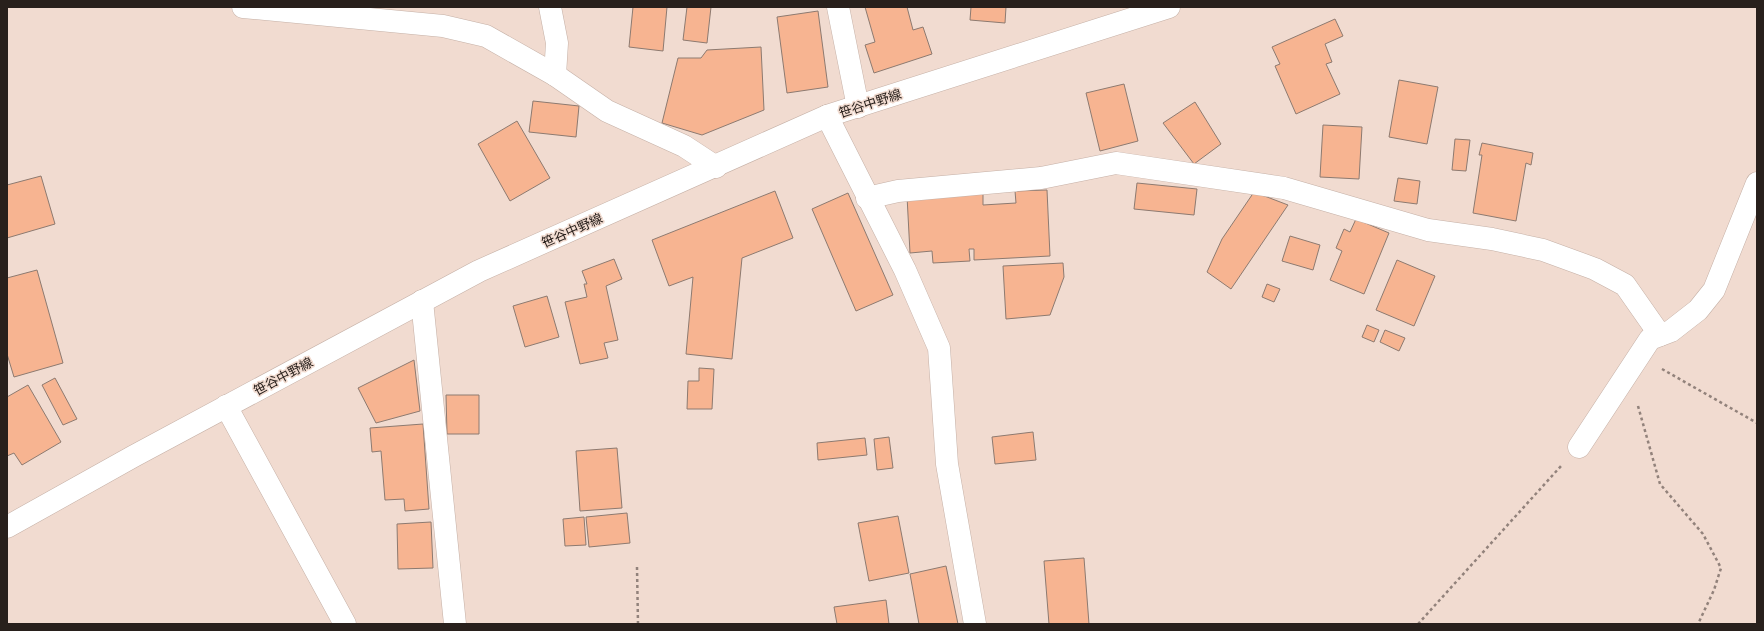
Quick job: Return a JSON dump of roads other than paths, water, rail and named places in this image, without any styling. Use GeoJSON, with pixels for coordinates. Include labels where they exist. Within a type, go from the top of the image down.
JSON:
{"type":"FeatureCollection","features":[{"type":"Feature","properties":{"kind":"street"},"geometry":{"type":"LineString","coordinates":[[244,7],[443,26],[486,36],[555,75],[607,111],[684,146],[716,166]]}},
{"type":"Feature","properties":{"kind":"street"},"geometry":{"type":"LineString","coordinates":[[550,7],[557,43],[555,75]]}},
{"type":"Feature","properties":{"kind":"street"},"geometry":{"type":"LineString","coordinates":[[838,7],[858,107]]}},
{"type":"Feature","properties":{"kind":"street","name":"笹谷中野線"},"geometry":{"type":"LineString","coordinates":[[7,527],[226,406],[479,271],[827,116],[1169,7]]}},
{"type":"Feature","properties":{"kind":"street"},"geometry":{"type":"LineString","coordinates":[[827,116],[852,162],[867,198],[905,270],[939,348],[947,464],[975,624]]}},
{"type":"Feature","properties":{"kind":"street"},"geometry":{"type":"LineString","coordinates":[[867,198],[898,191],[1042,178],[1116,163],[1284,188],[1428,230],[1543,250],[1595,269],[1625,285],[1660,335]]}},
{"type":"Feature","properties":{"kind":"street"},"geometry":{"type":"LineString","coordinates":[[1579,447],[1650,339],[1671,331],[1698,310],[1714,290],[1757,183]]}},
{"type":"Feature","properties":{"kind":"street"},"geometry":{"type":"LineString","coordinates":[[422,301],[455,624]]}},
{"type":"Feature","properties":{"kind":"street"},"geometry":{"type":"LineString","coordinates":[[226,406],[345,624]]}}]}
